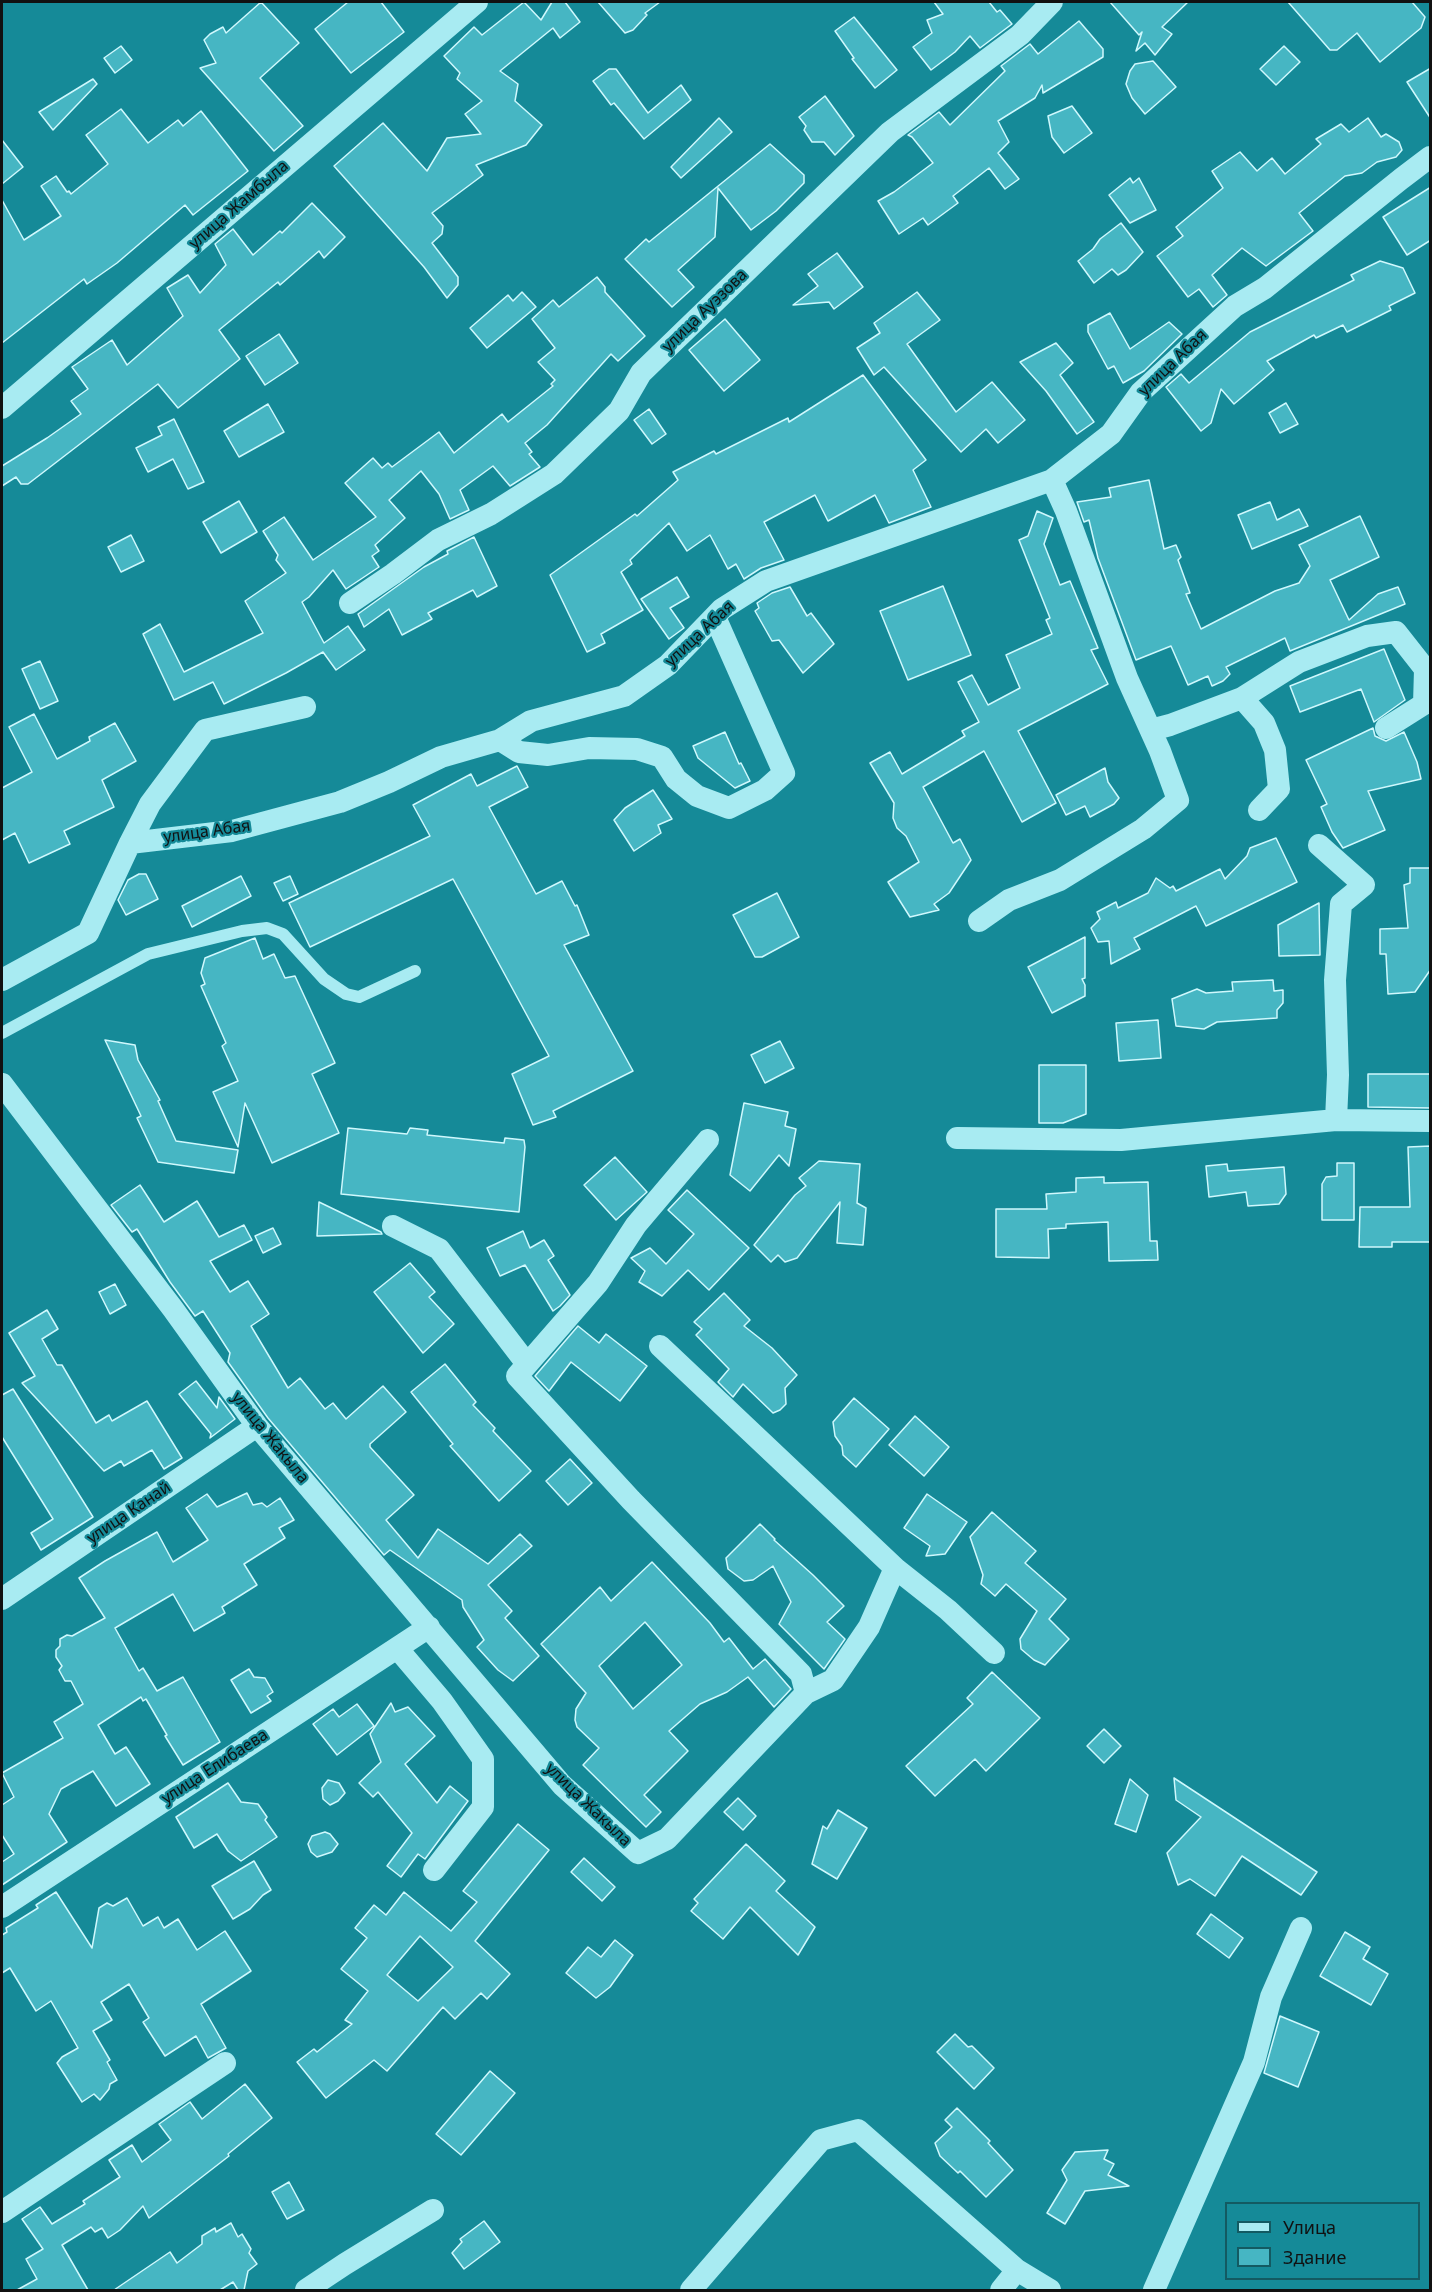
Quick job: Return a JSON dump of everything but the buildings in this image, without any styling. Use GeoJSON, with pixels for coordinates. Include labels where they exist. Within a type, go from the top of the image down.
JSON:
{"type":"FeatureCollection","features":[{"type":"Feature","properties":{"kind":"street","name":"улица Жамбыла"},"geometry":{"type":"LineString","coordinates":[[2,408],[477,2]]}},
{"type":"Feature","properties":{"kind":"street","name":"улица Ауэзова"},"geometry":{"type":"LineString","coordinates":[[350,603],[438,540],[491,514],[554,474],[619,411],[640,373],[890,132],[1020,34],[1052,2]]}},
{"type":"Feature","properties":{"kind":"street","name":"улица Абая"},"geometry":{"type":"LineString","coordinates":[[130,843],[232,831],[330,805],[389,782],[441,757],[500,740],[531,721],[624,696],[668,665],[722,609],[766,581],[1052,480],[1111,434],[1141,392],[1234,306],[1265,288],[1431,157]]}},
{"type":"Feature","properties":{"kind":"street"},"geometry":{"type":"LineString","coordinates":[[979,921],[1009,900],[1060,880],[1143,829],[1178,800],[1151,730],[1127,678],[1066,511],[1052,480]]}},
{"type":"Feature","properties":{"kind":"street"},"geometry":{"type":"LineString","coordinates":[[500,740],[519,752],[548,755],[589,748],[637,749],[662,758],[676,779],[697,796],[729,808],[765,790],[784,773],[715,617]]}},
{"type":"Feature","properties":{"kind":"street"},"geometry":{"type":"LineString","coordinates":[[1151,730],[1242,698],[1299,662],[1367,636],[1396,632],[1425,669],[1424,704],[1386,728]]}},
{"type":"Feature","properties":{"kind":"street"},"geometry":{"type":"LineString","coordinates":[[1242,698],[1264,723],[1275,750],[1279,789],[1259,810]]}},
{"type":"Feature","properties":{"kind":"street"},"geometry":{"type":"LineString","coordinates":[[2,980],[88,933],[150,804],[205,730],[305,707]]}},
{"type":"Feature","properties":{"kind":"street"},"geometry":{"type":"LineString","coordinates":[[1319,844],[1364,885],[1341,904],[1335,980],[1338,1075],[1336,1120]]}},
{"type":"Feature","properties":{"kind":"street","name":"улица Жакыла"},"geometry":{"type":"LineString","coordinates":[[2,1084],[173,1308],[257,1426],[562,1785],[638,1853],[667,1839],[806,1693]]}},
{"type":"Feature","properties":{"kind":"street"},"geometry":{"type":"LineString","coordinates":[[957,1138],[1121,1140],[1336,1120],[1431,1121]]}},
{"type":"Feature","properties":{"kind":"street"},"geometry":{"type":"LineString","coordinates":[[708,1140],[636,1225],[598,1283],[517,1376],[631,1500],[801,1674],[806,1693],[833,1680],[869,1627],[895,1568]]}},
{"type":"Feature","properties":{"kind":"street"},"geometry":{"type":"LineString","coordinates":[[393,1226],[439,1249],[527,1364]]}},
{"type":"Feature","properties":{"kind":"street"},"geometry":{"type":"LineString","coordinates":[[660,1346],[895,1568],[948,1610],[994,1653]]}},
{"type":"Feature","properties":{"kind":"street","name":"улица Канай"},"geometry":{"type":"LineString","coordinates":[[2,1599],[257,1426]]}},
{"type":"Feature","properties":{"kind":"street","name":"улица Елибаева"},"geometry":{"type":"LineString","coordinates":[[2,1907],[429,1627]]}},
{"type":"Feature","properties":{"kind":"street"},"geometry":{"type":"LineString","coordinates":[[397,1648],[442,1701],[483,1759],[483,1806],[434,1870]]}},
{"type":"Feature","properties":{"kind":"street"},"geometry":{"type":"LineString","coordinates":[[1154,2290],[1254,2062],[1271,1997],[1301,1928]]}},
{"type":"Feature","properties":{"kind":"street"},"geometry":{"type":"LineString","coordinates":[[2,2212],[225,2063]]}},
{"type":"Feature","properties":{"kind":"street"},"geometry":{"type":"LineString","coordinates":[[691,2290],[820,2140],[858,2130],[1017,2270],[1050,2290]]}},
{"type":"Feature","properties":{"kind":"street"},"geometry":{"type":"LineString","coordinates":[[306,2290],[433,2210]]}},
{"type":"Feature","properties":{"kind":"street"},"geometry":{"type":"LineString","coordinates":[[1001,2290],[1017,2270]]}},
{"type":"Feature","properties":{"kind":"lane"},"geometry":{"type":"LineString","coordinates":[[2,1033],[148,954],[242,931],[267,928],[283,934],[324,979],[346,994],[359,997],[415,971]]}}]}
